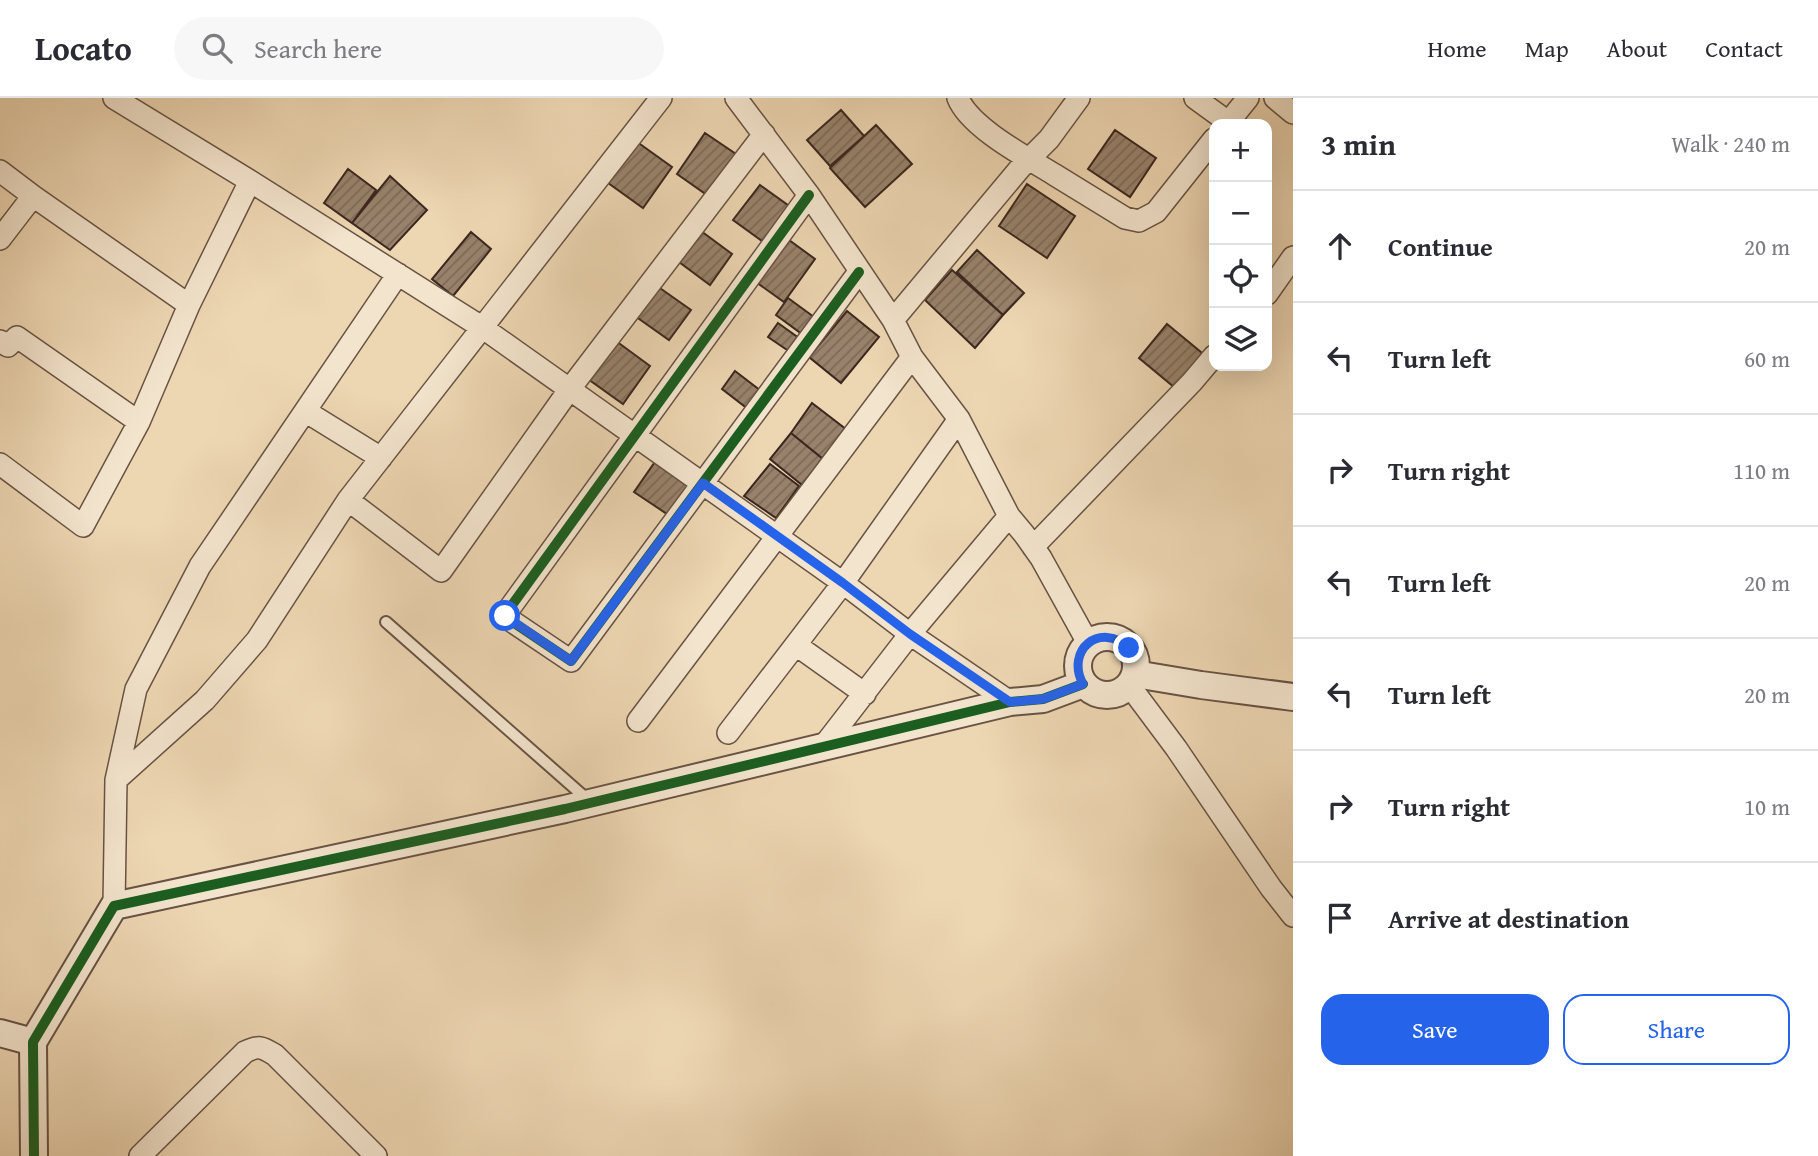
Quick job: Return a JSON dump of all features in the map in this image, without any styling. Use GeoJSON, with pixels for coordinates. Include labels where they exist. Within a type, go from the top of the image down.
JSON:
{"type":"FeatureCollection","features":[{"type":"Feature","properties":{"kind":"street"},"geometry":{"type":"LineString","coordinates":[[114,98],[483,328],[843,583],[910,634],[1010,702]]}},
{"type":"Feature","properties":{"kind":"street"},"geometry":{"type":"LineString","coordinates":[[116,780],[205,700],[257,640],[348,500],[662,98]]}},
{"type":"Feature","properties":{"kind":"street"},"geometry":{"type":"LineString","coordinates":[[736,98],[809,195],[893,320],[912,357],[959,419],[1009,516],[1033,547],[1088,643]]}},
{"type":"Feature","properties":{"kind":"street"},"geometry":{"type":"LineString","coordinates":[[958,98],[969,115],[983,128],[1030,160],[1125,218],[1139,221],[1156,212],[1209,145]]}},
{"type":"Feature","properties":{"kind":"street"},"geometry":{"type":"LineString","coordinates":[[893,320],[1021,167],[1049,139],[1079,98]]}},
{"type":"Feature","properties":{"kind":"street"},"geometry":{"type":"LineString","coordinates":[[1195,98],[1222,119]]}},
{"type":"Feature","properties":{"kind":"street"},"geometry":{"type":"LineString","coordinates":[[1230,119],[1248,98]]}},
{"type":"Feature","properties":{"kind":"street"},"geometry":{"type":"LineString","coordinates":[[1275,98],[1293,113]]}},
{"type":"Feature","properties":{"kind":"street"},"geometry":{"type":"LineString","coordinates":[[348,500],[441,571],[569,390],[764,134]]}},
{"type":"Feature","properties":{"kind":"street"},"geometry":{"type":"LineString","coordinates":[[0,171],[189,305]]}},
{"type":"Feature","properties":{"kind":"street"},"geometry":{"type":"LineString","coordinates":[[0,464],[83,526],[139,422],[189,305],[250,181]]}},
{"type":"Feature","properties":{"kind":"street"},"geometry":{"type":"LineString","coordinates":[[809,195],[505,616],[571,661],[859,272]]}},
{"type":"Feature","properties":{"kind":"street"},"geometry":{"type":"LineString","coordinates":[[0,239],[33,196]]}},
{"type":"Feature","properties":{"kind":"street"},"geometry":{"type":"LineString","coordinates":[[1272,287],[1293,257]]}},
{"type":"Feature","properties":{"kind":"street"},"geometry":{"type":"LineString","coordinates":[[34,1156],[33,1042],[114,906],[116,780],[136,689],[200,566],[398,274]]}},
{"type":"Feature","properties":{"kind":"street"},"geometry":{"type":"LineString","coordinates":[[0,341],[8,346],[17,337],[139,422]]}},
{"type":"Feature","properties":{"kind":"street"},"geometry":{"type":"LineString","coordinates":[[638,720],[912,357]]}},
{"type":"Feature","properties":{"kind":"street"},"geometry":{"type":"LineString","coordinates":[[1033,547],[1209,362]]}},
{"type":"Feature","properties":{"kind":"street"},"geometry":{"type":"LineString","coordinates":[[305,411],[381,458]]}},
{"type":"Feature","properties":{"kind":"street"},"geometry":{"type":"LineString","coordinates":[[728,733],[843,583],[959,419]]}},
{"type":"Feature","properties":{"kind":"street"},"geometry":{"type":"LineString","coordinates":[[822,748],[910,634],[1009,516]]}},
{"type":"Feature","properties":{"kind":"street"},"geometry":{"type":"LineString","coordinates":[[1105,636],[1114,638],[1123,642],[1134,655],[1136,665],[1132,679],[1118,693],[1106,695],[1094,692],[1083,684],[1077,667],[1082,650],[1088,643],[1105,636]]}},
{"type":"Feature","properties":{"kind":"street"},"geometry":{"type":"LineString","coordinates":[[796,645],[865,694]]}},
{"type":"Feature","properties":{"kind":"street"},"geometry":{"type":"LineString","coordinates":[[1132,679],[1293,697]]}},
{"type":"Feature","properties":{"kind":"street"},"geometry":{"type":"LineString","coordinates":[[1132,679],[1271,888],[1293,916]]}},
{"type":"Feature","properties":{"kind":"street"},"geometry":{"type":"LineString","coordinates":[[114,906],[592,803],[1010,702],[1043,699],[1083,684]]}},
{"type":"Feature","properties":{"kind":"street"},"geometry":{"type":"LineString","coordinates":[[0,1032],[33,1042]]}},
{"type":"Feature","properties":{"kind":"street"},"geometry":{"type":"LineString","coordinates":[[149,1153],[245,1052],[256,1047],[275,1055],[376,1156]]}},
{"type":"Feature","properties":{"kind":"lane"},"geometry":{"type":"LineString","coordinates":[[386,622],[592,803]]}},
{"type":"Feature","properties":{"kind":"building"},"geometry":{"type":"Polygon","coordinates":[[[841,110],[864,136],[830,166],[807,140],[841,110]]]}},
{"type":"Feature","properties":{"kind":"building"},"geometry":{"type":"Polygon","coordinates":[[[876,125],[912,164],[865,207],[830,168],[876,125]]]}},
{"type":"Feature","properties":{"kind":"building"},"geometry":{"type":"Polygon","coordinates":[[[1115,130],[1156,158],[1130,197],[1088,169],[1115,130]]]}},
{"type":"Feature","properties":{"kind":"building"},"geometry":{"type":"Polygon","coordinates":[[[705,133],[736,154],[707,195],[677,174],[705,133]]]}},
{"type":"Feature","properties":{"kind":"building"},"geometry":{"type":"Polygon","coordinates":[[[633,139],[672,167],[643,208],[604,180],[633,139]]]}},
{"type":"Feature","properties":{"kind":"building"},"geometry":{"type":"Polygon","coordinates":[[[348,169],[376,190],[352,223],[324,203],[348,169]]]}},
{"type":"Feature","properties":{"kind":"building"},"geometry":{"type":"Polygon","coordinates":[[[390,176],[427,210],[390,250],[352,223],[390,176]]]}},
{"type":"Feature","properties":{"kind":"building"},"geometry":{"type":"Polygon","coordinates":[[[1027,184],[1075,216],[1047,258],[999,226],[1027,184]]]}},
{"type":"Feature","properties":{"kind":"building"},"geometry":{"type":"Polygon","coordinates":[[[760,185],[792,208],[766,244],[733,220],[760,185]]]}},
{"type":"Feature","properties":{"kind":"building"},"geometry":{"type":"Polygon","coordinates":[[[701,231],[732,254],[710,285],[679,262],[701,231]]]}},
{"type":"Feature","properties":{"kind":"building"},"geometry":{"type":"Polygon","coordinates":[[[471,232],[491,249],[453,296],[432,279],[471,232]]]}},
{"type":"Feature","properties":{"kind":"building"},"geometry":{"type":"Polygon","coordinates":[[[785,237],[815,259],[784,302],[753,280],[785,237]]]}},
{"type":"Feature","properties":{"kind":"building"},"geometry":{"type":"Polygon","coordinates":[[[977,250],[1024,293],[1003,315],[957,272],[977,250]]]}},
{"type":"Feature","properties":{"kind":"building"},"geometry":{"type":"Polygon","coordinates":[[[952,270],[1003,315],[975,348],[925,300],[952,270]]]}},
{"type":"Feature","properties":{"kind":"building"},"geometry":{"type":"Polygon","coordinates":[[[657,286],[691,310],[669,340],[635,316],[657,286]]]}},
{"type":"Feature","properties":{"kind":"building"},"geometry":{"type":"Polygon","coordinates":[[[788,298],[818,320],[806,337],[776,315],[788,298]]]}},
{"type":"Feature","properties":{"kind":"building"},"geometry":{"type":"Polygon","coordinates":[[[847,311],[879,337],[841,383],[809,357],[847,311]]]}},
{"type":"Feature","properties":{"kind":"building"},"geometry":{"type":"Polygon","coordinates":[[[778,323],[803,341],[793,354],[768,337],[778,323]]]}},
{"type":"Feature","properties":{"kind":"building"},"geometry":{"type":"Polygon","coordinates":[[[1167,324],[1208,358],[1180,392],[1139,358],[1167,324]]]}},
{"type":"Feature","properties":{"kind":"building"},"geometry":{"type":"Polygon","coordinates":[[[616,341],[650,366],[623,404],[588,379],[616,341]]]}},
{"type":"Feature","properties":{"kind":"building"},"geometry":{"type":"Polygon","coordinates":[[[735,371],[761,391],[748,409],[722,389],[735,371]]]}},
{"type":"Feature","properties":{"kind":"building"},"geometry":{"type":"Polygon","coordinates":[[[812,403],[847,430],[823,459],[791,433],[812,403]]]}},
{"type":"Feature","properties":{"kind":"building"},"geometry":{"type":"Polygon","coordinates":[[[791,433],[823,459],[802,485],[770,459],[791,433]]]}},
{"type":"Feature","properties":{"kind":"building"},"geometry":{"type":"Polygon","coordinates":[[[657,459],[692,484],[670,516],[634,492],[657,459]]]}},
{"type":"Feature","properties":{"kind":"building"},"geometry":{"type":"Polygon","coordinates":[[[770,464],[799,486],[776,518],[744,496],[770,464]]]}},
{"type":"Feature","properties":{"kind":"cycle path"},"geometry":{"type":"LineString","coordinates":[[809,195],[504,616],[571,661],[859,272]]}},
{"type":"Feature","properties":{"kind":"cycle path"},"geometry":{"type":"LineString","coordinates":[[34,1156],[33,1042],[114,906],[565,809],[1010,702],[1043,699],[1083,684]]}},
{"type":"Feature","properties":{"kind":"route"},"geometry":{"type":"LineString","coordinates":[[505,616],[571,661],[703,483],[910,634],[1010,702],[1043,699],[1083,684],[1077,667],[1079,658],[1082,650],[1096,638],[1114,638],[1129,648]]}}]}
